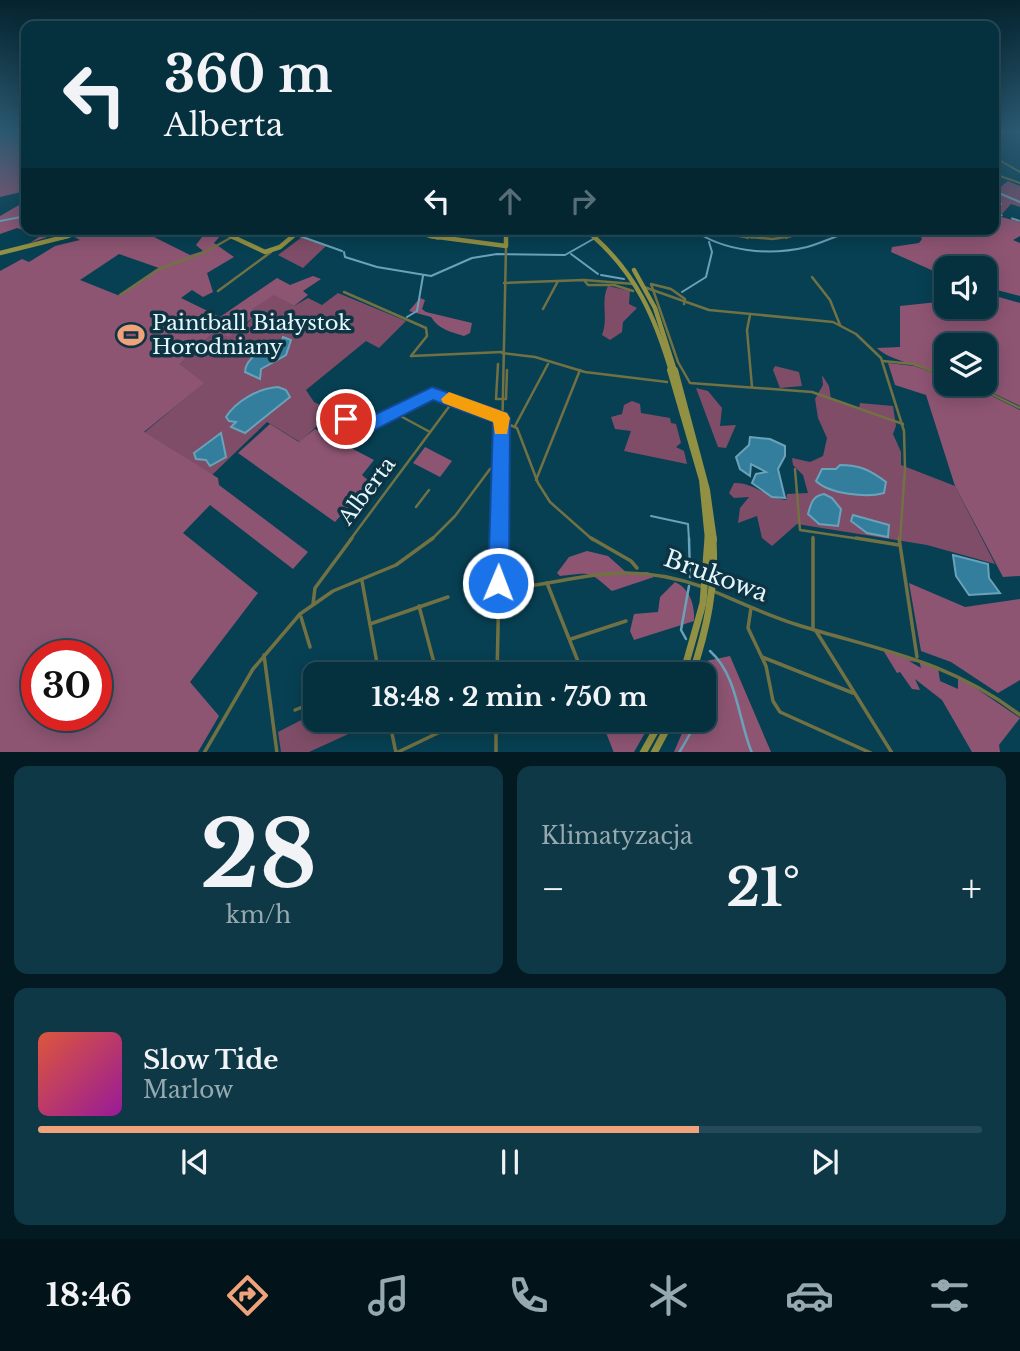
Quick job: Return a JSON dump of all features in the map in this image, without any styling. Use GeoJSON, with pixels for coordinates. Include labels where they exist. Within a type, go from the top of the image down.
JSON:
{"type":"FeatureCollection","features":[{"type":"Feature","properties":{"kind":"main road"},"geometry":{"type":"LineString","coordinates":[[55,238],[68,235]]}},
{"type":"Feature","properties":{"kind":"main road"},"geometry":{"type":"LineString","coordinates":[[228,235],[258,250],[271,251],[293,235]]}},
{"type":"Feature","properties":{"kind":"main road"},"geometry":{"type":"LineString","coordinates":[[425,235],[506,252],[506,235]]}},
{"type":"Feature","properties":{"kind":"main road"},"geometry":{"type":"LineString","coordinates":[[595,235],[638,275],[659,318],[708,481],[715,530],[707,601],[694,662]]}},
{"type":"Feature","properties":{"kind":"main road"},"geometry":{"type":"LineString","coordinates":[[687,662],[707,601]]}},
{"type":"Feature","properties":{"kind":"main road"},"geometry":{"type":"LineString","coordinates":[[643,752],[655,732]]}},
{"type":"Feature","properties":{"kind":"main road"},"geometry":{"type":"LineString","coordinates":[[654,752],[665,732]]}},
{"type":"Feature","properties":{"kind":"street"},"geometry":{"type":"LineString","coordinates":[[999,176],[1020,183]]}},
{"type":"Feature","properties":{"kind":"street"},"geometry":{"type":"LineString","coordinates":[[739,235],[752,238],[793,235]]}},
{"type":"Feature","properties":{"kind":"street"},"geometry":{"type":"LineString","coordinates":[[120,295],[157,270],[206,251],[232,237]]}},
{"type":"Feature","properties":{"kind":"street"},"geometry":{"type":"LineString","coordinates":[[0,253],[55,238]]}},
{"type":"Feature","properties":{"kind":"street"},"geometry":{"type":"LineString","coordinates":[[218,291],[271,251]]}},
{"type":"Feature","properties":{"kind":"street"},"geometry":{"type":"LineString","coordinates":[[497,662],[506,252]]}},
{"type":"Feature","properties":{"kind":"street"},"geometry":{"type":"LineString","coordinates":[[812,277],[830,300],[840,325]]}},
{"type":"Feature","properties":{"kind":"street"},"geometry":{"type":"LineString","coordinates":[[504,283],[584,280],[630,283],[659,291],[684,304],[750,315],[813,318],[840,325],[856,334],[883,361],[903,424],[906,455],[898,520],[917,657]]}},
{"type":"Feature","properties":{"kind":"street"},"geometry":{"type":"LineString","coordinates":[[584,280],[591,285],[610,285],[633,291]]}},
{"type":"Feature","properties":{"kind":"street"},"geometry":{"type":"LineString","coordinates":[[543,309],[558,281]]}},
{"type":"Feature","properties":{"kind":"street"},"geometry":{"type":"LineString","coordinates":[[684,304],[685,299],[680,293],[651,285],[678,362],[690,383],[824,395],[903,424]]}},
{"type":"Feature","properties":{"kind":"street"},"geometry":{"type":"LineString","coordinates":[[344,292],[426,328],[427,337],[411,356],[502,353],[535,357],[580,370],[667,382]]}},
{"type":"Feature","properties":{"kind":"street"},"geometry":{"type":"LineString","coordinates":[[750,315],[747,330],[752,387]]}},
{"type":"Feature","properties":{"kind":"street"},"geometry":{"type":"LineString","coordinates":[[883,361],[913,364],[934,371]]}},
{"type":"Feature","properties":{"kind":"street"},"geometry":{"type":"LineString","coordinates":[[548,362],[515,426],[536,480],[551,502],[598,545],[631,561],[637,569]]}},
{"type":"Feature","properties":{"kind":"street"},"geometry":{"type":"LineString","coordinates":[[498,364],[496,398],[501,400],[506,399],[507,370]]}},
{"type":"Feature","properties":{"kind":"street"},"geometry":{"type":"LineString","coordinates":[[536,480],[580,370]]}},
{"type":"Feature","properties":{"kind":"street","name":"Alberta"},"geometry":{"type":"LineString","coordinates":[[332,412],[364,427],[428,394],[454,400],[515,426]]}},
{"type":"Feature","properties":{"kind":"street"},"geometry":{"type":"LineString","coordinates":[[996,396],[1020,408]]}},
{"type":"Feature","properties":{"kind":"street","name":"Alberta"},"geometry":{"type":"LineString","coordinates":[[313,604],[312,594],[315,588],[454,400]]}},
{"type":"Feature","properties":{"kind":"street"},"geometry":{"type":"LineString","coordinates":[[393,412],[430,433]]}},
{"type":"Feature","properties":{"kind":"street"},"geometry":{"type":"LineString","coordinates":[[205,752],[241,686],[264,655],[301,615],[331,592],[401,563],[432,539],[458,513],[490,469],[500,466]]}},
{"type":"Feature","properties":{"kind":"street"},"geometry":{"type":"LineString","coordinates":[[795,469],[800,530],[900,545]]}},
{"type":"Feature","properties":{"kind":"street"},"geometry":{"type":"LineString","coordinates":[[416,507],[429,490]]}},
{"type":"Feature","properties":{"kind":"street"},"geometry":{"type":"LineString","coordinates":[[813,537],[814,630],[890,752]]}},
{"type":"Feature","properties":{"kind":"street","name":"Brukowa"},"geometry":{"type":"LineString","coordinates":[[498,590],[614,570],[637,569],[669,574],[814,630],[917,657],[965,677],[1020,715]]}},
{"type":"Feature","properties":{"kind":"street"},"geometry":{"type":"LineString","coordinates":[[362,581],[377,662]]}},
{"type":"Feature","properties":{"kind":"street"},"geometry":{"type":"LineString","coordinates":[[547,583],[579,662]]}},
{"type":"Feature","properties":{"kind":"street"},"geometry":{"type":"LineString","coordinates":[[370,624],[448,597]]}},
{"type":"Feature","properties":{"kind":"street"},"geometry":{"type":"LineString","coordinates":[[419,606],[434,662]]}},
{"type":"Feature","properties":{"kind":"street"},"geometry":{"type":"LineString","coordinates":[[751,607],[748,628],[762,657],[773,701],[780,712],[871,752]]}},
{"type":"Feature","properties":{"kind":"street"},"geometry":{"type":"LineString","coordinates":[[301,615],[310,647]]}},
{"type":"Feature","properties":{"kind":"street"},"geometry":{"type":"LineString","coordinates":[[571,639],[626,621]]}},
{"type":"Feature","properties":{"kind":"street"},"geometry":{"type":"LineString","coordinates":[[264,655],[277,752]]}},
{"type":"Feature","properties":{"kind":"street"},"geometry":{"type":"LineString","coordinates":[[762,657],[847,693],[854,693]]}},
{"type":"Feature","properties":{"kind":"street"},"geometry":{"type":"LineString","coordinates":[[295,710],[303,707]]}},
{"type":"Feature","properties":{"kind":"street"},"geometry":{"type":"LineString","coordinates":[[392,732],[396,752],[407,750],[440,732]]}},
{"type":"Feature","properties":{"kind":"street"},"geometry":{"type":"LineString","coordinates":[[496,732],[496,752]]}},
{"type":"Feature","properties":{"kind":"shaded area"},"geometry":{"type":"Polygon","coordinates":[[[0,166],[21,166],[21,192],[0,197],[0,166]]]}},
{"type":"Feature","properties":{"kind":"shaded area"},"geometry":{"type":"Polygon","coordinates":[[[1008,181],[1020,186],[1020,207],[1011,204],[1002,214],[999,213],[999,188],[1008,181]]]}},
{"type":"Feature","properties":{"kind":"shaded area"},"geometry":{"type":"Polygon","coordinates":[[[21,204],[21,229],[0,234],[0,216],[21,204]]]}},
{"type":"Feature","properties":{"kind":"shaded area"},"geometry":{"type":"Polygon","coordinates":[[[999,216],[1020,222],[1020,236],[1013,240],[1020,243],[1020,296],[997,290],[997,256],[934,256],[934,271],[891,252],[892,247],[919,243],[922,239],[920,235],[999,235],[999,216]]]}},
{"type":"Feature","properties":{"kind":"shaded area"},"geometry":{"type":"Polygon","coordinates":[[[42,235],[53,235],[30,243],[42,235]]]}},
{"type":"Feature","properties":{"kind":"shaded area"},"geometry":{"type":"Polygon","coordinates":[[[71,235],[150,235],[190,255],[203,251],[196,245],[204,235],[221,235],[214,243],[234,257],[207,273],[213,292],[203,297],[192,290],[181,298],[220,317],[277,278],[290,285],[313,276],[321,279],[303,291],[308,295],[294,306],[274,295],[252,309],[258,313],[229,337],[215,331],[180,364],[204,383],[144,432],[218,478],[219,485],[308,552],[293,569],[210,505],[183,533],[258,593],[190,682],[219,716],[198,752],[0,752],[0,271],[22,259],[29,262],[55,246],[80,240],[71,235]],[[119,254],[80,280],[120,296],[159,268],[119,254]]]}},
{"type":"Feature","properties":{"kind":"shaded area"},"geometry":{"type":"Polygon","coordinates":[[[302,237],[326,246],[303,268],[278,255],[302,237]]]}},
{"type":"Feature","properties":{"kind":"shaded area"},"geometry":{"type":"Polygon","coordinates":[[[608,286],[630,291],[629,304],[637,308],[623,322],[622,332],[610,340],[602,335],[608,286]]]}},
{"type":"Feature","properties":{"kind":"shaded area"},"geometry":{"type":"Polygon","coordinates":[[[338,293],[406,321],[379,348],[366,341],[306,390],[314,402],[333,411],[300,442],[267,422],[212,475],[144,433],[203,383],[180,364],[215,331],[240,331],[257,313],[251,309],[274,294],[294,306],[308,298],[322,305],[338,293]]]}},
{"type":"Feature","properties":{"kind":"shaded area"},"geometry":{"type":"Polygon","coordinates":[[[997,296],[1020,303],[1020,406],[997,395],[997,333],[934,333],[934,371],[899,360],[877,348],[900,347],[900,306],[934,302],[934,319],[997,319],[997,296]]]}},
{"type":"Feature","properties":{"kind":"shaded area"},"geometry":{"type":"Polygon","coordinates":[[[420,298],[425,300],[422,309],[426,312],[472,323],[470,333],[464,336],[450,331],[441,327],[431,317],[409,311],[420,298]]]}},
{"type":"Feature","properties":{"kind":"shaded area"},"geometry":{"type":"Polygon","coordinates":[[[888,363],[914,366],[934,373],[934,396],[992,396],[1020,410],[1020,576],[1003,577],[955,486],[926,395],[895,385],[888,363]]]}},
{"type":"Feature","properties":{"kind":"shaded area"},"geometry":{"type":"Polygon","coordinates":[[[775,366],[799,372],[802,386],[780,388],[773,370],[775,366]]]}},
{"type":"Feature","properties":{"kind":"shaded area"},"geometry":{"type":"Polygon","coordinates":[[[822,375],[829,386],[831,399],[859,409],[860,403],[893,406],[896,426],[893,434],[901,452],[901,465],[955,486],[995,564],[927,545],[797,524],[772,546],[762,538],[757,516],[738,523],[740,508],[749,497],[734,498],[729,493],[734,483],[748,485],[786,500],[787,494],[808,493],[803,475],[793,465],[792,458],[810,462],[823,456],[827,438],[818,418],[815,399],[823,385],[822,375]]]}},
{"type":"Feature","properties":{"kind":"shaded area"},"geometry":{"type":"Polygon","coordinates":[[[696,388],[708,391],[722,408],[720,426],[736,425],[726,448],[718,447],[696,388]]]}},
{"type":"Feature","properties":{"kind":"shaded area"},"geometry":{"type":"Polygon","coordinates":[[[632,401],[640,404],[641,413],[670,418],[671,423],[676,424],[681,443],[676,447],[684,451],[687,464],[624,451],[631,431],[615,429],[611,417],[622,414],[624,405],[632,401]]]}},
{"type":"Feature","properties":{"kind":"shaded area"},"geometry":{"type":"Polygon","coordinates":[[[270,424],[299,442],[315,429],[374,460],[362,475],[370,482],[335,522],[238,453],[270,424]]]}},
{"type":"Feature","properties":{"kind":"shaded area"},"geometry":{"type":"Polygon","coordinates":[[[425,447],[452,461],[440,477],[413,463],[425,447]]]}},
{"type":"Feature","properties":{"kind":"shaded area"},"geometry":{"type":"Polygon","coordinates":[[[587,551],[608,556],[627,573],[648,572],[654,577],[612,591],[589,574],[560,576],[557,573],[569,557],[587,551]]]}},
{"type":"Feature","properties":{"kind":"shaded area"},"geometry":{"type":"Polygon","coordinates":[[[675,582],[690,598],[694,621],[634,640],[630,631],[634,614],[658,612],[660,597],[675,582]]]}},
{"type":"Feature","properties":{"kind":"shaded area"},"geometry":{"type":"Polygon","coordinates":[[[909,583],[965,607],[1020,599],[1020,680],[998,693],[951,662],[921,651],[909,583]]]}},
{"type":"Feature","properties":{"kind":"shaded area"},"geometry":{"type":"Polygon","coordinates":[[[883,650],[917,662],[909,661],[921,668],[919,660],[938,667],[940,681],[958,689],[958,676],[1020,718],[999,745],[1000,752],[972,752],[942,700],[915,679],[920,690],[912,689],[900,672],[897,673],[883,650]]]}},
{"type":"Feature","properties":{"kind":"shaded area"},"geometry":{"type":"Polygon","coordinates":[[[730,656],[771,752],[674,752],[682,732],[716,732],[716,662],[706,661],[730,656]]]}},
{"type":"Feature","properties":{"kind":"shaded area"},"geometry":{"type":"Polygon","coordinates":[[[303,719],[303,732],[353,732],[309,752],[281,752],[278,732],[303,719]]]}},
{"type":"Feature","properties":{"kind":"shaded area"},"geometry":{"type":"Polygon","coordinates":[[[606,732],[646,732],[634,752],[614,752],[606,732]]]}},
{"type":"Feature","properties":{"kind":"water"},"geometry":{"type":"Polygon","coordinates":[[[283,337],[291,340],[286,355],[261,369],[260,379],[245,372],[253,357],[282,342],[283,337]]]}},
{"type":"Feature","properties":{"kind":"water"},"geometry":{"type":"Polygon","coordinates":[[[278,387],[286,390],[290,397],[245,433],[231,427],[236,422],[229,421],[226,417],[236,406],[256,393],[278,387]]]}},
{"type":"Feature","properties":{"kind":"water"},"geometry":{"type":"Polygon","coordinates":[[[221,433],[226,457],[210,466],[206,460],[196,459],[194,453],[221,433]]]}},
{"type":"Feature","properties":{"kind":"water"},"geometry":{"type":"Polygon","coordinates":[[[750,437],[770,439],[785,446],[785,456],[778,469],[785,498],[772,497],[752,483],[756,474],[766,472],[751,464],[750,476],[740,469],[736,457],[749,445],[750,437]]]}},
{"type":"Feature","properties":{"kind":"water"},"geometry":{"type":"Polygon","coordinates":[[[840,465],[859,467],[875,474],[886,482],[884,493],[848,494],[830,489],[816,481],[822,469],[836,469],[840,465]]]}},
{"type":"Feature","properties":{"kind":"water"},"geometry":{"type":"Polygon","coordinates":[[[824,494],[832,498],[841,509],[838,526],[819,524],[808,514],[814,499],[824,494]]]}},
{"type":"Feature","properties":{"kind":"water"},"geometry":{"type":"Polygon","coordinates":[[[853,515],[889,525],[888,537],[867,533],[851,521],[853,515]]]}},
{"type":"Feature","properties":{"kind":"water"},"geometry":{"type":"Polygon","coordinates":[[[953,555],[988,564],[989,578],[1000,593],[969,595],[956,576],[953,555]]]}},
{"type":"Feature","properties":{"kind":"waterway"},"geometry":{"type":"LineString","coordinates":[[999,193],[1020,202]]}},
{"type":"Feature","properties":{"kind":"waterway"},"geometry":{"type":"LineString","coordinates":[[0,221],[21,217]]}},
{"type":"Feature","properties":{"kind":"waterway"},"geometry":{"type":"LineString","coordinates":[[297,235],[342,251]]}},
{"type":"Feature","properties":{"kind":"waterway"},"geometry":{"type":"LineString","coordinates":[[344,252],[345,257],[377,267],[431,276],[472,258],[497,254],[565,255],[600,235]]}},
{"type":"Feature","properties":{"kind":"waterway"},"geometry":{"type":"LineString","coordinates":[[702,235],[732,247],[762,251],[807,247],[840,235]]}},
{"type":"Feature","properties":{"kind":"waterway"},"geometry":{"type":"LineString","coordinates":[[682,292],[706,277],[712,252],[709,242]]}},
{"type":"Feature","properties":{"kind":"waterway"},"geometry":{"type":"LineString","coordinates":[[571,254],[598,274]]}},
{"type":"Feature","properties":{"kind":"waterway"},"geometry":{"type":"LineString","coordinates":[[601,275],[624,279]]}},
{"type":"Feature","properties":{"kind":"waterway"},"geometry":{"type":"LineString","coordinates":[[407,317],[417,311],[423,276]]}},
{"type":"Feature","properties":{"kind":"waterway"},"geometry":{"type":"LineString","coordinates":[[651,516],[688,524],[689,540]]}},
{"type":"Feature","properties":{"kind":"waterway"},"geometry":{"type":"LineString","coordinates":[[689,538],[690,577]]}},
{"type":"Feature","properties":{"kind":"waterway"},"geometry":{"type":"LineString","coordinates":[[686,639],[681,630],[689,586]]}},
{"type":"Feature","properties":{"kind":"waterway"},"geometry":{"type":"LineString","coordinates":[[710,651],[719,661],[732,686],[752,752]]}},
{"type":"Feature","properties":{"kind":"waterway"},"geometry":{"type":"LineString","coordinates":[[680,752],[691,732]]}},
{"type":"Feature","properties":{"kind":"railway"},"geometry":{"type":"LineString","coordinates":[[999,215],[1020,221]]}},
{"type":"Feature","properties":{"kind":"slow traffic"},"geometry":{"type":"LineString","coordinates":[[449,399],[501,418],[501,429]]}},
{"type":"Feature","properties":{"kind":"place","name":"Paintball Białystok Horodniany"},"geometry":{"type":"Point","coordinates":[131,335]}},
{"type":"Feature","properties":{"kind":"route"},"geometry":{"type":"LineString","coordinates":[[346,419],[367,427],[424,395],[432,394],[501,418],[498,583]]}}]}
